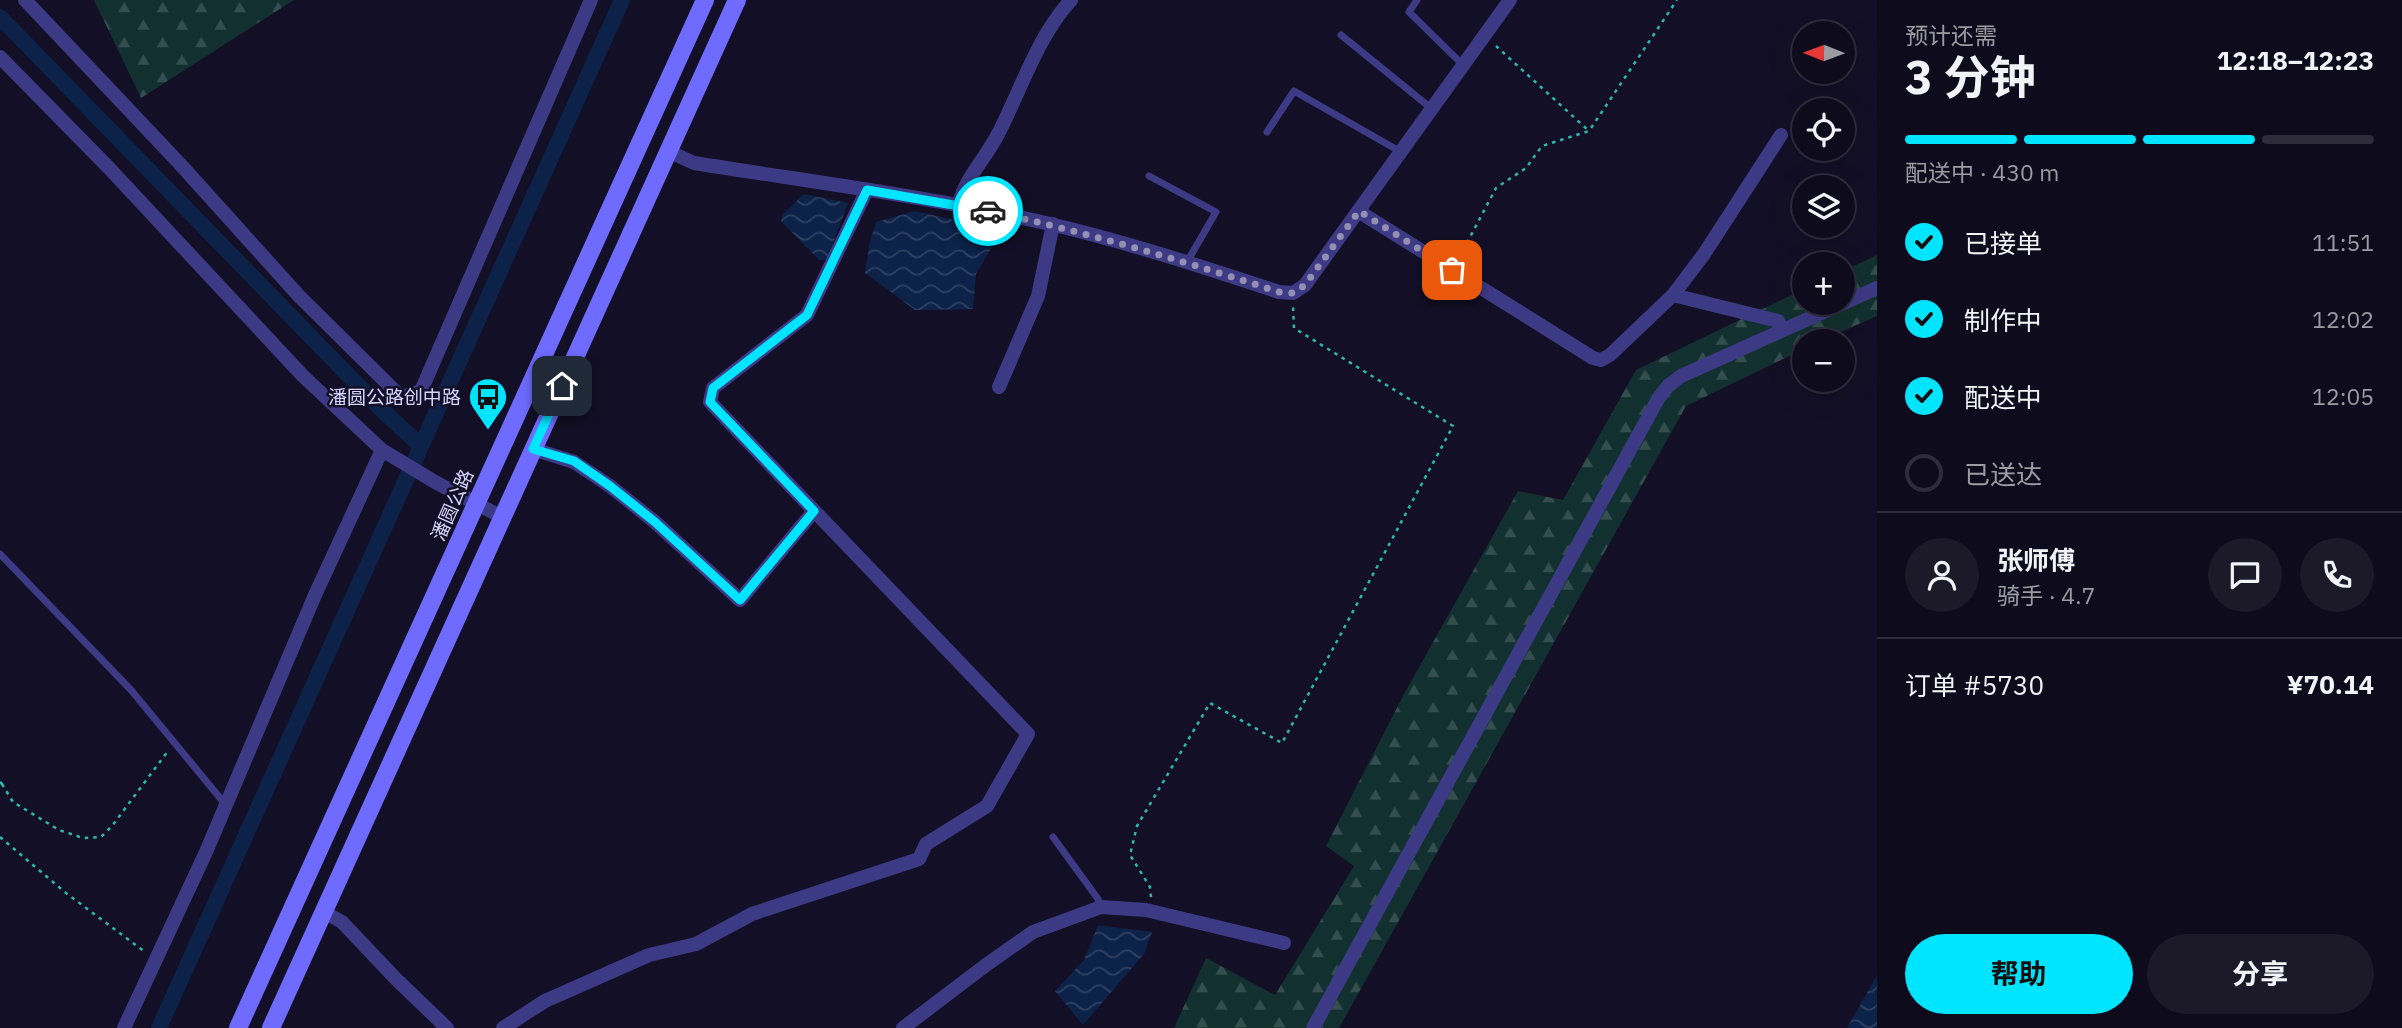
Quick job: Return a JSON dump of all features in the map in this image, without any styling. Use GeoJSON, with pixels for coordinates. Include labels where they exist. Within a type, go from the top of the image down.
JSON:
{"type":"FeatureCollection","features":[{"type":"Feature","properties":{"kind":"main road","name":"潘圆公路"},"geometry":{"type":"LineString","coordinates":[[238,1028],[705,0]]}},
{"type":"Feature","properties":{"kind":"main road"},"geometry":{"type":"LineString","coordinates":[[271,1028],[737,0]]}},
{"type":"Feature","properties":{"kind":"street"},"geometry":{"type":"LineString","coordinates":[[25,0],[180,164],[299,296],[401,397],[421,391],[591,0]]}},
{"type":"Feature","properties":{"kind":"street"},"geometry":{"type":"LineString","coordinates":[[959,204],[962,189],[998,135],[1049,30],[1071,0]]}},
{"type":"Feature","properties":{"kind":"street"},"geometry":{"type":"LineString","coordinates":[[668,151],[694,163],[959,204],[1053,224],[1279,292],[1293,293],[1305,285],[1510,0]]}},
{"type":"Feature","properties":{"kind":"street"},"geometry":{"type":"LineString","coordinates":[[0,57],[303,376],[382,450],[502,517]]}},
{"type":"Feature","properties":{"kind":"street"},"geometry":{"type":"LineString","coordinates":[[1359,211],[1593,358],[1601,360],[1610,355],[1673,295],[1704,254],[1781,135]]}},
{"type":"Feature","properties":{"kind":"street"},"geometry":{"type":"LineString","coordinates":[[503,1028],[545,1001],[649,955],[695,944],[752,914],[919,859],[926,844],[987,806],[1028,734],[710,402],[713,388],[807,315],[867,190]]}},
{"type":"Feature","properties":{"kind":"street"},"geometry":{"type":"LineString","coordinates":[[999,387],[1038,296],[1053,224]]}},
{"type":"Feature","properties":{"kind":"street"},"geometry":{"type":"LineString","coordinates":[[1312,1028],[1658,399],[1668,386],[1681,376],[1877,288]]}},
{"type":"Feature","properties":{"kind":"street"},"geometry":{"type":"LineString","coordinates":[[1673,295],[1778,321],[1781,330]]}},
{"type":"Feature","properties":{"kind":"street"},"geometry":{"type":"LineString","coordinates":[[533,449],[574,461],[610,486],[655,522],[740,600],[814,511]]}},
{"type":"Feature","properties":{"kind":"street"},"geometry":{"type":"LineString","coordinates":[[124,1028],[226,805],[315,596],[382,450]]}},
{"type":"Feature","properties":{"kind":"street"},"geometry":{"type":"LineString","coordinates":[[903,1028],[1033,932],[1101,907],[1146,910],[1284,943]]}},
{"type":"Feature","properties":{"kind":"street"},"geometry":{"type":"LineString","coordinates":[[324,912],[342,922],[447,1028]]}},
{"type":"Feature","properties":{"kind":"lane"},"geometry":{"type":"LineString","coordinates":[[1417,0],[1409,12],[1463,65]]}},
{"type":"Feature","properties":{"kind":"lane"},"geometry":{"type":"LineString","coordinates":[[1341,35],[1432,109]]}},
{"type":"Feature","properties":{"kind":"lane"},"geometry":{"type":"LineString","coordinates":[[1267,132],[1294,91],[1401,152]]}},
{"type":"Feature","properties":{"kind":"lane"},"geometry":{"type":"LineString","coordinates":[[1149,176],[1216,212],[1186,262]]}},
{"type":"Feature","properties":{"kind":"lane"},"geometry":{"type":"LineString","coordinates":[[0,554],[131,690],[226,805]]}},
{"type":"Feature","properties":{"kind":"lane"},"geometry":{"type":"LineString","coordinates":[[1053,838],[1098,899],[1101,907]]}},
{"type":"Feature","properties":{"kind":"path"},"geometry":{"type":"LineString","coordinates":[[1452,270],[1496,188],[1526,168],[1542,146],[1589,131],[1676,0]]}},
{"type":"Feature","properties":{"kind":"path"},"geometry":{"type":"LineString","coordinates":[[1485,36],[1589,131]]}},
{"type":"Feature","properties":{"kind":"path"},"geometry":{"type":"LineString","coordinates":[[1146,910],[1151,897],[1150,887],[1130,855],[1137,826],[1210,703],[1282,743],[1453,426],[1294,328],[1293,293]]}},
{"type":"Feature","properties":{"kind":"path"},"geometry":{"type":"LineString","coordinates":[[1,785],[13,802],[59,830],[83,838],[101,837],[175,743]]}},
{"type":"Feature","properties":{"kind":"path"},"geometry":{"type":"LineString","coordinates":[[0,837],[66,894],[156,960]]}},
{"type":"Feature","properties":{"kind":"green space"},"geometry":{"type":"Polygon","coordinates":[[[94,0],[294,0],[141,98],[94,0]]]}},
{"type":"Feature","properties":{"kind":"green space"},"geometry":{"type":"Polygon","coordinates":[[[1877,255],[1877,316],[1847,329],[1792,329],[1792,355],[1686,406],[1339,1028],[1174,1028],[1206,958],[1275,995],[1354,866],[1326,846],[1404,694],[1518,491],[1563,500],[1636,370],[1792,295],[1792,315],[1855,315],[1855,265],[1877,255]]]}},
{"type":"Feature","properties":{"kind":"water"},"geometry":{"type":"Polygon","coordinates":[[[804,194],[848,203],[827,260],[819,260],[781,221],[783,214],[804,194]]]}},
{"type":"Feature","properties":{"kind":"water"},"geometry":{"type":"Polygon","coordinates":[[[915,211],[959,221],[992,247],[976,274],[973,309],[915,310],[865,273],[876,222],[915,211]]]}},
{"type":"Feature","properties":{"kind":"water"},"geometry":{"type":"Polygon","coordinates":[[[1098,925],[1152,932],[1144,954],[1083,1025],[1055,991],[1084,960],[1098,925]]]}},
{"type":"Feature","properties":{"kind":"water"},"geometry":{"type":"Polygon","coordinates":[[[1877,974],[1877,1028],[1847,1028],[1876,977],[1877,974]]]}},
{"type":"Feature","properties":{"kind":"waterway"},"geometry":{"type":"LineString","coordinates":[[159,1028],[622,0]]}},
{"type":"Feature","properties":{"kind":"waterway"},"geometry":{"type":"LineString","coordinates":[[0,17],[383,411],[421,446]]}},
{"type":"Feature","properties":{"kind":"way so far"},"geometry":{"type":"LineString","coordinates":[[988,211],[1053,224],[1279,292],[1293,293],[1305,285],[1359,211],[1452,270]]}},
{"type":"Feature","properties":{"kind":"place","name":"潘圆公路创中路"},"geometry":{"type":"Point","coordinates":[488,431]}},
{"type":"Feature","properties":{"kind":"route"},"geometry":{"type":"LineString","coordinates":[[562,386],[533,449],[574,461],[610,486],[655,522],[740,600],[814,511],[710,402],[713,388],[807,315],[867,190],[988,211]]}}]}
